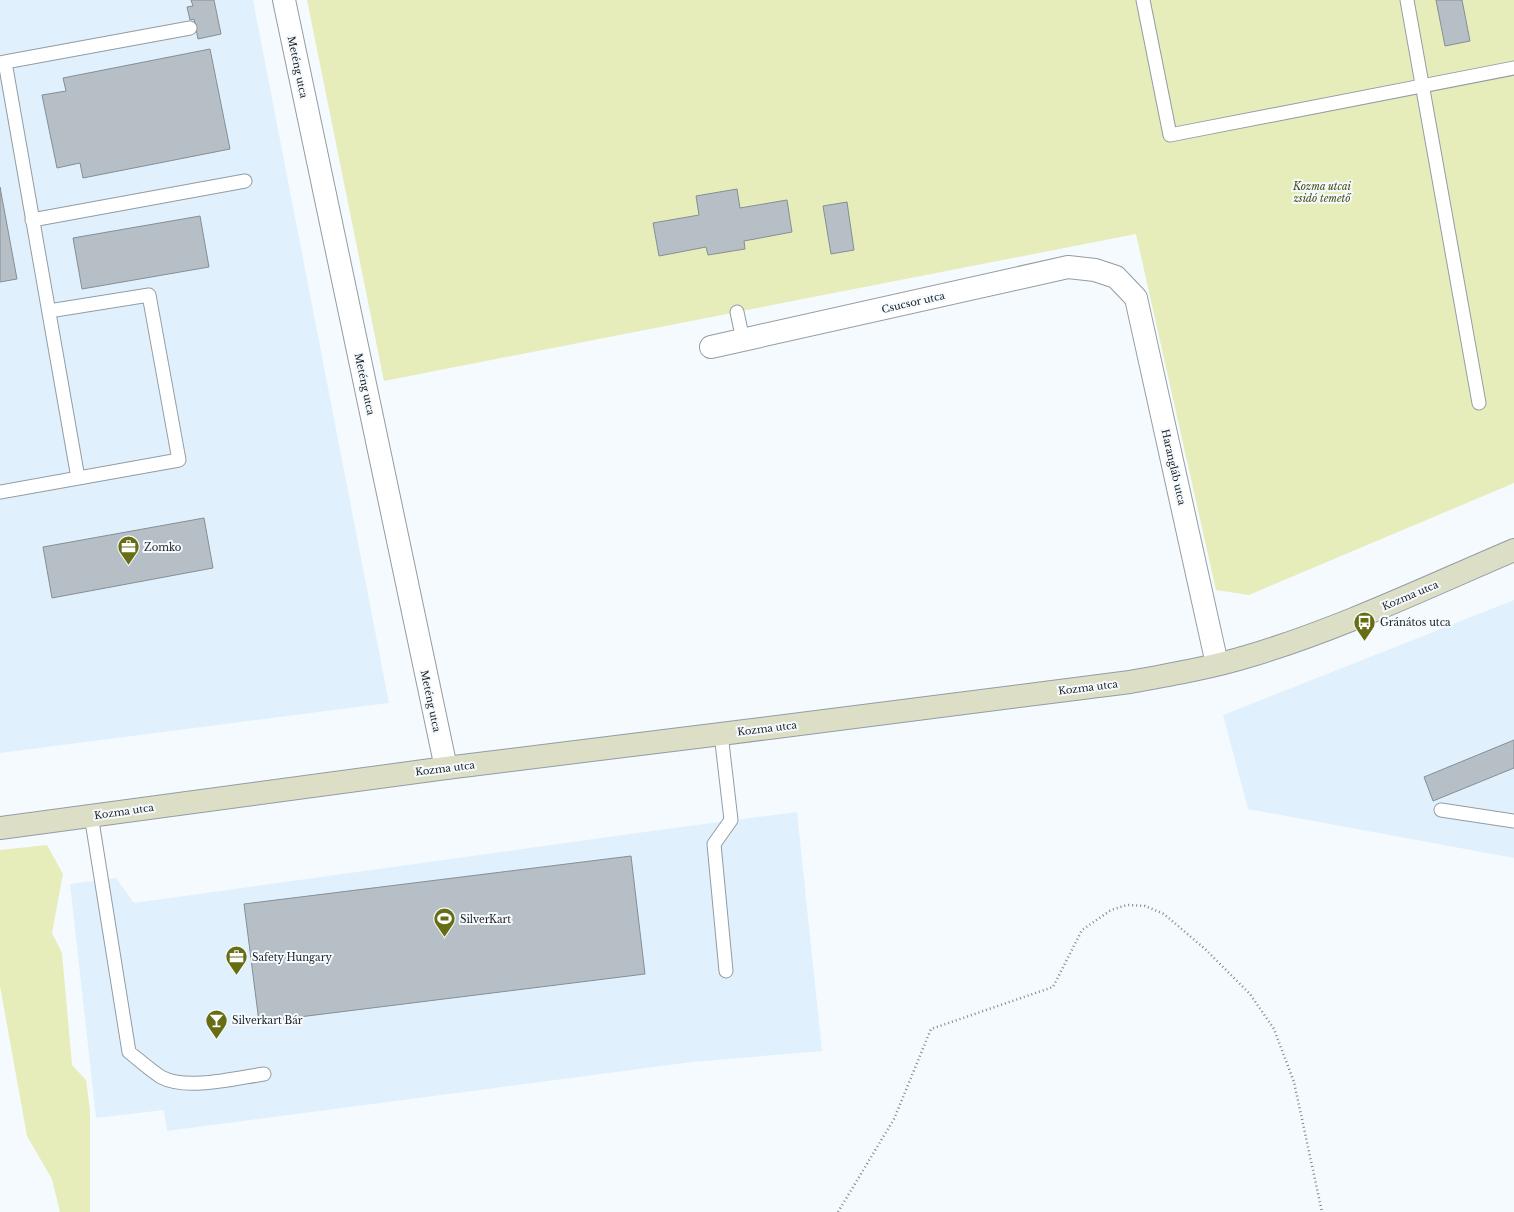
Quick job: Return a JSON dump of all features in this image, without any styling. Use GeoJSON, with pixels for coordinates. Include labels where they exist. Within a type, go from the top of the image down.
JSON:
{"type":"FeatureCollection","features":[{"type":"Feature","properties":{"kind":"street","name":"Meténg utca"},"geometry":{"type":"LineString","coordinates":[[284,0],[446,768]]}},
{"type":"Feature","properties":{"kind":"street","name":"Csucsor utca"},"geometry":{"type":"LineString","coordinates":[[711,347],[1068,267],[1095,270],[1116,277]]}},
{"type":"Feature","properties":{"kind":"street","name":"Harangláb utca"},"geometry":{"type":"LineString","coordinates":[[1116,277],[1136,298],[1217,664]]}},
{"type":"Feature","properties":{"kind":"street","name":"Kozma utca"},"geometry":{"type":"LineString","coordinates":[[0,828],[446,768],[1160,677],[1248,656],[1313,635],[1514,550]]}},
{"type":"Feature","properties":{"kind":"lane"},"geometry":{"type":"LineString","coordinates":[[1143,0],[1170,135],[1514,68]]}},
{"type":"Feature","properties":{"kind":"lane"},"geometry":{"type":"LineString","coordinates":[[1407,0],[1479,403]]}},
{"type":"Feature","properties":{"kind":"lane"},"geometry":{"type":"LineString","coordinates":[[78,478],[49,311],[2,62],[190,28]]}},
{"type":"Feature","properties":{"kind":"lane"},"geometry":{"type":"LineString","coordinates":[[32,220],[245,181]]}},
{"type":"Feature","properties":{"kind":"lane"},"geometry":{"type":"LineString","coordinates":[[0,492],[178,460],[149,295],[49,311]]}},
{"type":"Feature","properties":{"kind":"lane"},"geometry":{"type":"LineString","coordinates":[[737,312],[743,340]]}},
{"type":"Feature","properties":{"kind":"lane"},"geometry":{"type":"LineString","coordinates":[[721,734],[731,820],[714,844],[726,971]]}},
{"type":"Feature","properties":{"kind":"lane"},"geometry":{"type":"LineString","coordinates":[[1441,810],[1514,821]]}},
{"type":"Feature","properties":{"kind":"lane"},"geometry":{"type":"LineString","coordinates":[[91,815],[129,1052],[161,1077],[174,1082],[197,1084],[264,1074]]}},
{"type":"Feature","properties":{"kind":"path"},"geometry":{"type":"LineString","coordinates":[[838,1212],[894,1119],[931,1029],[1052,987],[1082,930],[1111,910],[1127,905],[1145,906],[1164,914],[1205,949],[1250,994],[1274,1029],[1294,1082],[1322,1212]]}},
{"type":"Feature","properties":{"kind":"shaded area"},"geometry":{"type":"Polygon","coordinates":[[[0,0],[253,0],[389,703],[0,753],[0,0]]]}},
{"type":"Feature","properties":{"kind":"shaded area"},"geometry":{"type":"Polygon","coordinates":[[[1514,600],[1514,858],[1248,809],[1223,715],[1514,600]]]}},
{"type":"Feature","properties":{"kind":"shaded area"},"geometry":{"type":"Polygon","coordinates":[[[797,812],[822,1051],[692,1062],[167,1131],[164,1110],[96,1118],[70,884],[116,878],[134,903],[797,812]]]}},
{"type":"Feature","properties":{"kind":"green space","name":"Kozma utcai zsidó temető"},"geometry":{"type":"Polygon","coordinates":[[[307,0],[1514,0],[1514,483],[1249,595],[1216,590],[1136,234],[384,381],[307,0]]]}},
{"type":"Feature","properties":{"kind":"green space"},"geometry":{"type":"Polygon","coordinates":[[[47,845],[63,874],[52,933],[62,953],[72,1065],[86,1080],[90,1111],[90,1212],[60,1212],[52,1179],[27,1136],[0,986],[0,850],[47,845]]]}},
{"type":"Feature","properties":{"kind":"building"},"geometry":{"type":"Polygon","coordinates":[[[191,0],[214,0],[221,34],[198,39],[194,19],[190,20],[187,7],[193,6],[191,0]]]}},
{"type":"Feature","properties":{"kind":"building"},"geometry":{"type":"Polygon","coordinates":[[[1436,0],[1462,0],[1470,41],[1445,46],[1436,0]]]}},
{"type":"Feature","properties":{"kind":"building"},"geometry":{"type":"Polygon","coordinates":[[[210,49],[230,149],[83,178],[80,163],[57,168],[42,95],[66,91],[63,78],[210,49]]]}},
{"type":"Feature","properties":{"kind":"building"},"geometry":{"type":"Polygon","coordinates":[[[0,187],[17,279],[0,282],[0,187]]]}},
{"type":"Feature","properties":{"kind":"building"},"geometry":{"type":"Polygon","coordinates":[[[737,189],[740,208],[787,200],[792,232],[744,241],[745,249],[708,255],[706,247],[659,256],[653,223],[699,215],[696,196],[737,189]]]}},
{"type":"Feature","properties":{"kind":"building"},"geometry":{"type":"Polygon","coordinates":[[[847,202],[854,250],[831,254],[823,206],[847,202]]]}},
{"type":"Feature","properties":{"kind":"building"},"geometry":{"type":"Polygon","coordinates":[[[200,216],[209,267],[82,289],[73,238],[200,216]]]}},
{"type":"Feature","properties":{"kind":"building"},"geometry":{"type":"Polygon","coordinates":[[[204,518],[213,568],[52,598],[43,547],[204,518]]]}},
{"type":"Feature","properties":{"kind":"building"},"geometry":{"type":"Polygon","coordinates":[[[1514,740],[1514,768],[1433,801],[1424,777],[1514,740]]]}},
{"type":"Feature","properties":{"kind":"building","name":"SilverKart"},"geometry":{"type":"Polygon","coordinates":[[[631,856],[645,974],[259,1022],[244,904],[631,856]]]}},
{"type":"Feature","properties":{"kind":"place","name":"Zomko"},"geometry":{"type":"Point","coordinates":[129,566]}},
{"type":"Feature","properties":{"kind":"place","name":"Gránátos utca"},"geometry":{"type":"Point","coordinates":[1365,642]}},
{"type":"Feature","properties":{"kind":"place","name":"SilverKart"},"geometry":{"type":"Point","coordinates":[445,938]}},
{"type":"Feature","properties":{"kind":"place","name":"Safety Hungary"},"geometry":{"type":"Point","coordinates":[236,976]}},
{"type":"Feature","properties":{"kind":"place","name":"Silverkart Bár"},"geometry":{"type":"Point","coordinates":[216,1040]}}]}
